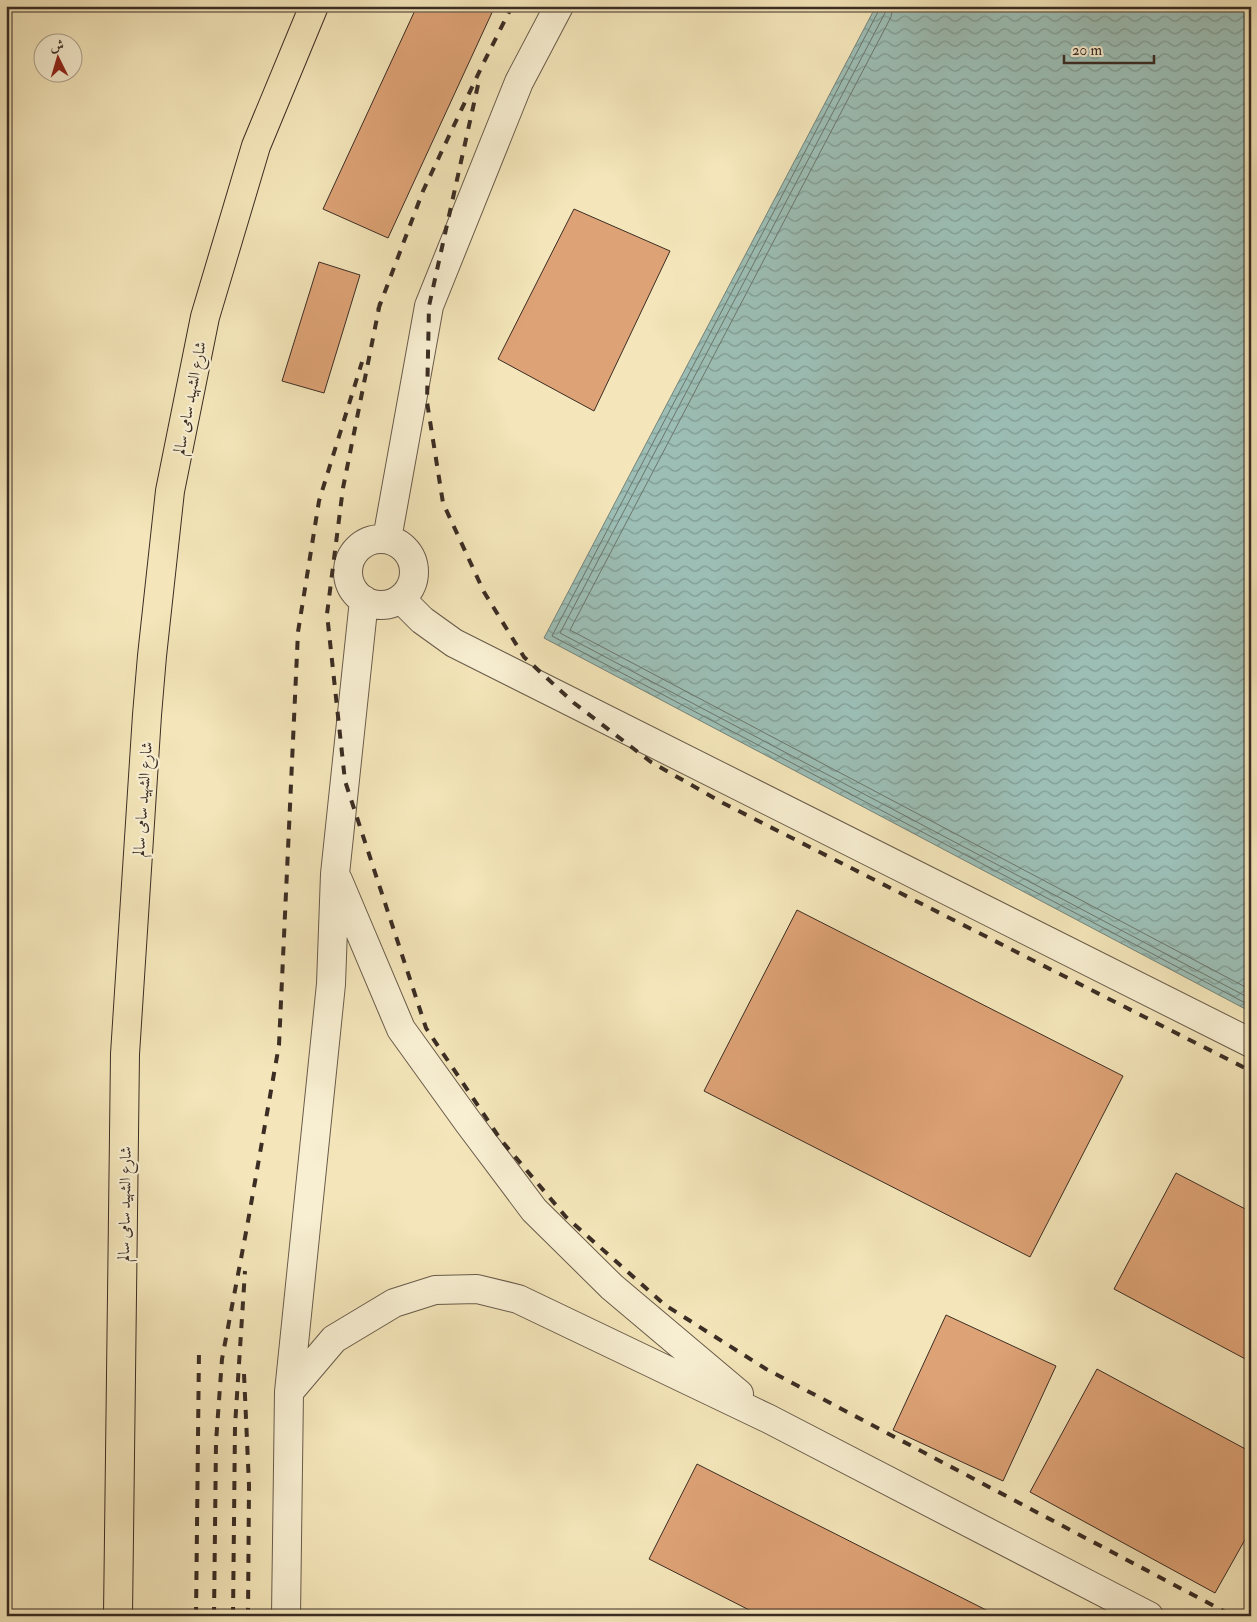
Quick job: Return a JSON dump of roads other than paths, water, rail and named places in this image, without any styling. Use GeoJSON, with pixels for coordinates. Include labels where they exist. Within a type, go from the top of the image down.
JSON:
{"type":"FeatureCollection","features":[{"type":"Feature","properties":{"kind":"main road","name":"شارع الشهيد سامى سالم"},"geometry":{"type":"LineString","coordinates":[[118,1616],[126,1054],[147,714],[170,491],[205,317],[256,146],[314,6]]}},
{"type":"Feature","properties":{"kind":"lane"},"geometry":{"type":"LineString","coordinates":[[387,539],[429,306],[519,82],[559,6]]}},
{"type":"Feature","properties":{"kind":"lane"},"geometry":{"type":"LineString","coordinates":[[387,539],[399,544],[409,553],[414,564],[415,577],[401,599],[389,605],[375,605],[364,600],[355,592],[349,580],[349,567],[353,555],[362,545],[374,540],[387,539]]}},
{"type":"Feature","properties":{"kind":"lane"},"geometry":{"type":"LineString","coordinates":[[401,599],[422,620],[454,643],[1251,1042]]}},
{"type":"Feature","properties":{"kind":"lane"},"geometry":{"type":"LineString","coordinates":[[286,1616],[289,1392],[331,984],[336,874],[364,600]]}},
{"type":"Feature","properties":{"kind":"lane"},"geometry":{"type":"LineString","coordinates":[[336,874],[401,1029],[534,1210],[612,1287],[769,1419]]}},
{"type":"Feature","properties":{"kind":"lane"},"geometry":{"type":"LineString","coordinates":[[289,1392],[334,1339],[394,1303],[435,1290],[477,1289],[518,1300],[769,1419],[1149,1616]]}},
{"type":"Feature","properties":{"kind":"water"},"geometry":{"type":"Polygon","coordinates":[[[876,6],[1251,6],[1251,1012],[544,638],[876,6]]]}},
{"type":"Feature","properties":{"kind":"railway"},"geometry":{"type":"LineString","coordinates":[[378,310],[423,191],[512,6]]}},
{"type":"Feature","properties":{"kind":"railway"},"geometry":{"type":"LineString","coordinates":[[478,85],[429,306],[427,402],[443,503],[484,592],[524,657],[574,703],[651,762],[723,803],[1251,1071]]}},
{"type":"Feature","properties":{"kind":"railway"},"geometry":{"type":"LineString","coordinates":[[380,303],[343,488],[327,614],[345,781],[426,1028],[501,1140],[566,1217],[665,1305],[766,1369],[1233,1616]]}},
{"type":"Feature","properties":{"kind":"railway"},"geometry":{"type":"LineString","coordinates":[[214,1616],[216,1442],[222,1359],[279,1045],[298,632],[319,501],[362,362]]}},
{"type":"Feature","properties":{"kind":"railway"},"geometry":{"type":"LineString","coordinates":[[233,1616],[235,1426],[245,1271]]}},
{"type":"Feature","properties":{"kind":"railway"},"geometry":{"type":"LineString","coordinates":[[196,1616],[199,1350]]}},
{"type":"Feature","properties":{"kind":"railway"},"geometry":{"type":"LineString","coordinates":[[244,1374],[249,1485],[248,1616]]}}]}
